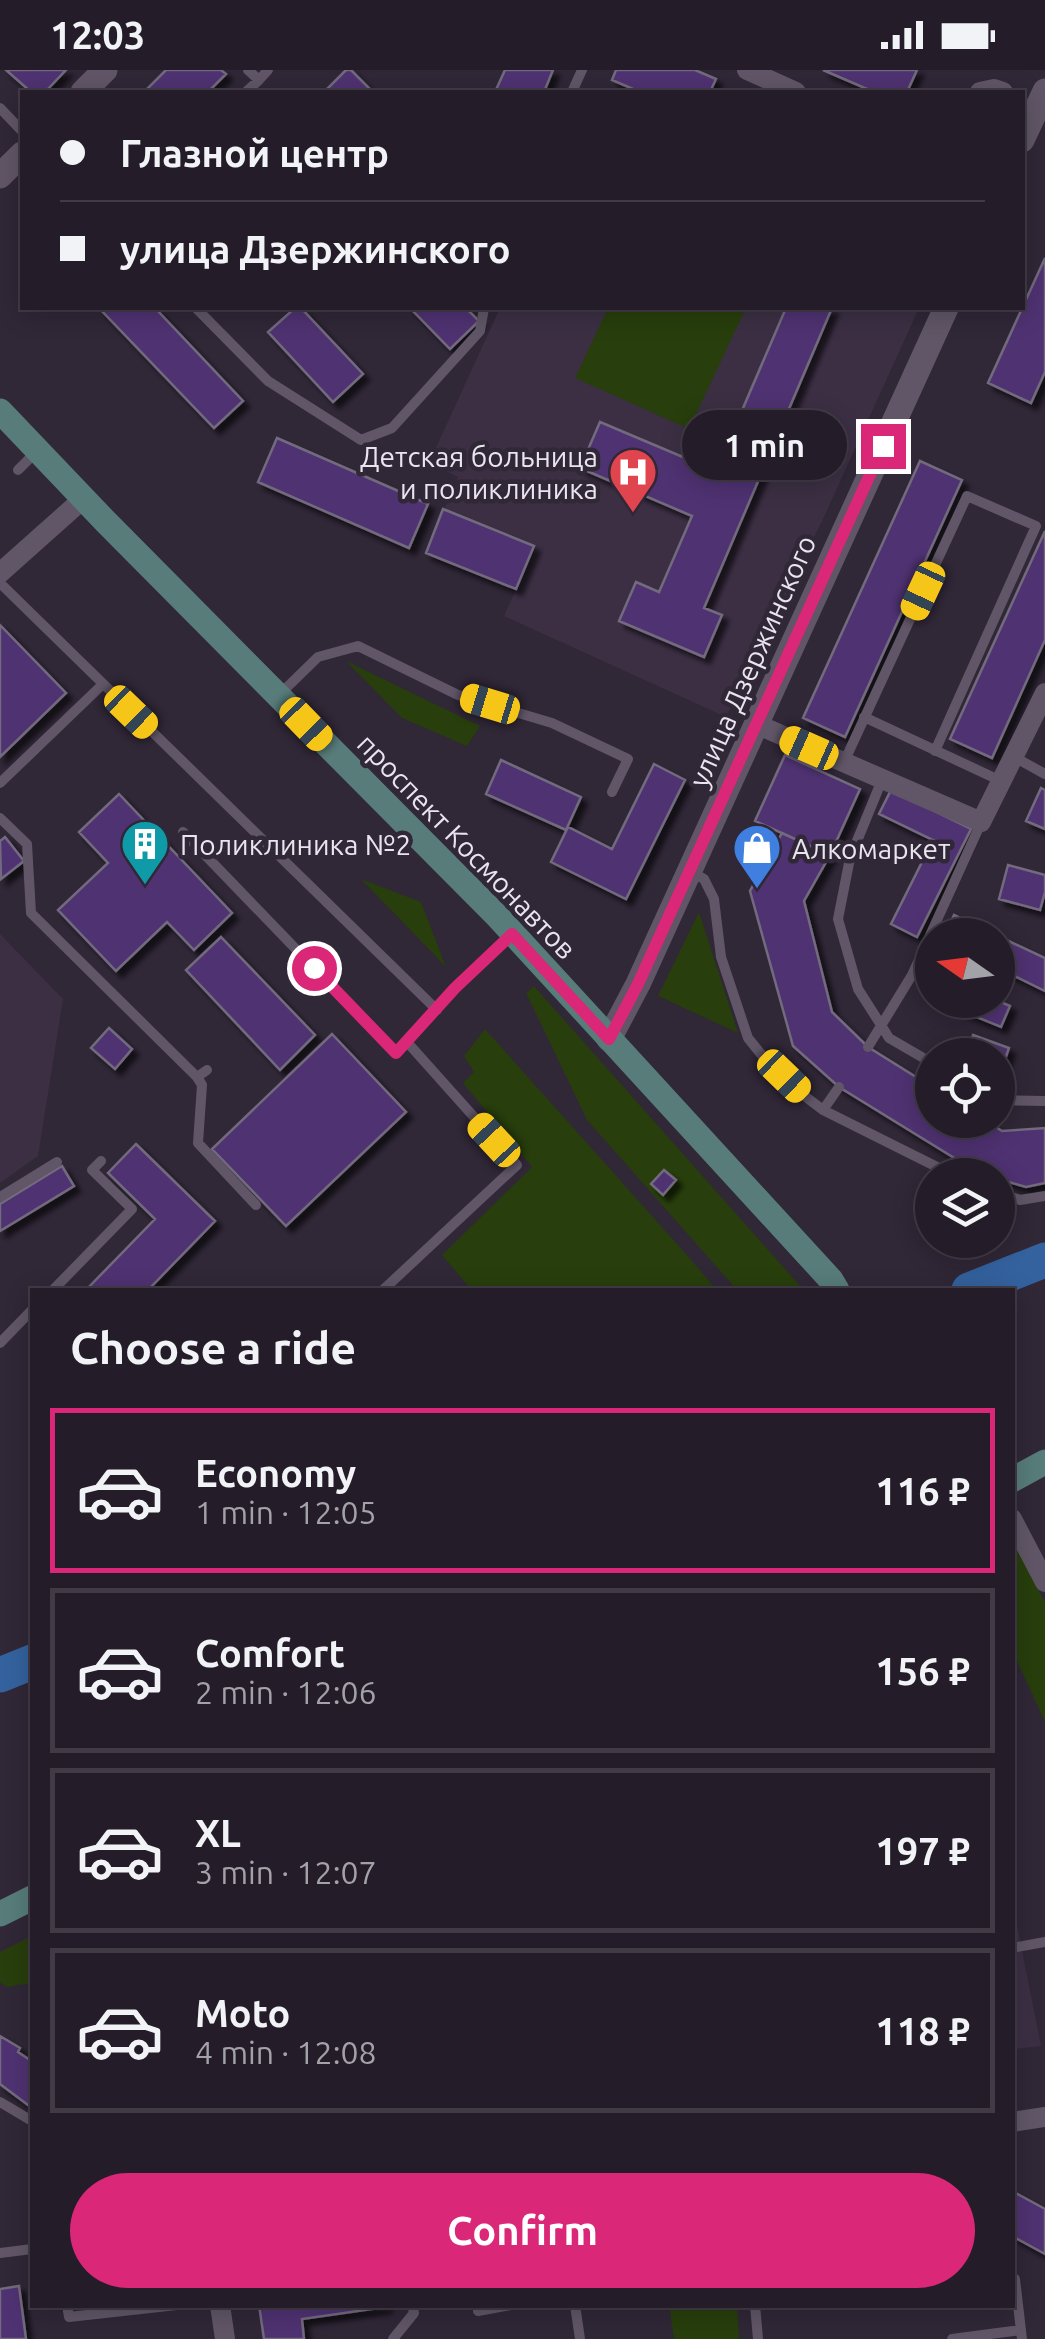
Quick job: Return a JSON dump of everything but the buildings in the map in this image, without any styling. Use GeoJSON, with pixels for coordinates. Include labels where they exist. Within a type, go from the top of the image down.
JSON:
{"type":"FeatureCollection","features":[{"type":"Feature","properties":{"kind":"main road","name":"проспект Космонавтов"},"geometry":{"type":"LineString","coordinates":[[0,411],[512,934],[836,1288]]}},
{"type":"Feature","properties":{"kind":"main road"},"geometry":{"type":"LineString","coordinates":[[1015,1478],[1045,1462]]}},
{"type":"Feature","properties":{"kind":"main road"},"geometry":{"type":"LineString","coordinates":[[0,1914],[30,1899]]}},
{"type":"Feature","properties":{"kind":"street"},"geometry":{"type":"LineString","coordinates":[[85,90],[105,70]]}},
{"type":"Feature","properties":{"kind":"street"},"geometry":{"type":"LineString","coordinates":[[747,70],[792,90]]}},
{"type":"Feature","properties":{"kind":"street"},"geometry":{"type":"LineString","coordinates":[[1025,131],[1035,99]]}},
{"type":"Feature","properties":{"kind":"street"},"geometry":{"type":"LineString","coordinates":[[0,176],[20,156]]}},
{"type":"Feature","properties":{"kind":"street","name":"улица Дзержинского"},"geometry":{"type":"LineString","coordinates":[[609,1039],[638,984],[945,310]]}},
{"type":"Feature","properties":{"kind":"street"},"geometry":{"type":"LineString","coordinates":[[0,574],[84,498]]}},
{"type":"Feature","properties":{"kind":"street"},"geometry":{"type":"LineString","coordinates":[[756,724],[982,822],[1045,693]]}},
{"type":"Feature","properties":{"kind":"street"},"geometry":{"type":"LineString","coordinates":[[1015,1525],[1045,1582]]}},
{"type":"Feature","properties":{"kind":"street"},"geometry":{"type":"LineString","coordinates":[[1015,2122],[1045,2117]]}},
{"type":"Feature","properties":{"kind":"street"},"geometry":{"type":"LineString","coordinates":[[220,2308],[224,2339]]}},
{"type":"Feature","properties":{"kind":"lane"},"geometry":{"type":"LineString","coordinates":[[248,70],[259,80]]}},
{"type":"Feature","properties":{"kind":"lane"},"geometry":{"type":"LineString","coordinates":[[248,90],[268,70]]}},
{"type":"Feature","properties":{"kind":"lane"},"geometry":{"type":"LineString","coordinates":[[0,108],[20,129]]}},
{"type":"Feature","properties":{"kind":"lane"},"geometry":{"type":"LineString","coordinates":[[198,310],[268,381],[361,440],[392,428],[480,331],[484,310]]}},
{"type":"Feature","properties":{"kind":"lane"},"geometry":{"type":"LineString","coordinates":[[18,470],[38,450]]}},
{"type":"Feature","properties":{"kind":"lane"},"geometry":{"type":"LineString","coordinates":[[843,763],[967,496],[1036,526],[935,751]]}},
{"type":"Feature","properties":{"kind":"lane"},"geometry":{"type":"LineString","coordinates":[[0,583],[437,1010]]}},
{"type":"Feature","properties":{"kind":"lane"},"geometry":{"type":"LineString","coordinates":[[278,696],[318,657],[358,646],[458,694],[552,723],[628,760],[612,792]]}},
{"type":"Feature","properties":{"kind":"lane"},"geometry":{"type":"LineString","coordinates":[[0,783],[103,684]]}},
{"type":"Feature","properties":{"kind":"lane"},"geometry":{"type":"LineString","coordinates":[[864,718],[1002,782]]}},
{"type":"Feature","properties":{"kind":"lane"},"geometry":{"type":"LineString","coordinates":[[1014,758],[1045,774]]}},
{"type":"Feature","properties":{"kind":"lane"},"geometry":{"type":"LineString","coordinates":[[882,780],[850,858],[838,920],[858,989],[889,1038],[915,1053]]}},
{"type":"Feature","properties":{"kind":"lane"},"geometry":{"type":"LineString","coordinates":[[0,818],[27,844],[31,913],[202,1074],[198,1143],[256,1205]]}},
{"type":"Feature","properties":{"kind":"lane"},"geometry":{"type":"LineString","coordinates":[[868,1047],[912,975],[982,822]]}},
{"type":"Feature","properties":{"kind":"lane"},"geometry":{"type":"LineString","coordinates":[[184,832],[396,1053],[455,988],[512,934]]}},
{"type":"Feature","properties":{"kind":"lane"},"geometry":{"type":"LineString","coordinates":[[689,871],[704,879],[714,899],[721,957],[748,1038],[765,1059],[824,1110],[919,1158]]}},
{"type":"Feature","properties":{"kind":"lane"},"geometry":{"type":"LineString","coordinates":[[385,1288],[518,1165],[407,1042]]}},
{"type":"Feature","properties":{"kind":"lane"},"geometry":{"type":"LineString","coordinates":[[824,1110],[839,1087]]}},
{"type":"Feature","properties":{"kind":"lane"},"geometry":{"type":"LineString","coordinates":[[1015,1100],[1045,1101]]}},
{"type":"Feature","properties":{"kind":"lane"},"geometry":{"type":"LineString","coordinates":[[54,1288],[132,1209],[92,1170],[102,1161]]}},
{"type":"Feature","properties":{"kind":"lane"},"geometry":{"type":"LineString","coordinates":[[0,1197],[57,1162]]}},
{"type":"Feature","properties":{"kind":"lane"},"geometry":{"type":"LineString","coordinates":[[1015,1198],[1045,1196]]}},
{"type":"Feature","properties":{"kind":"lane"},"geometry":{"type":"LineString","coordinates":[[0,1343],[30,1312]]}},
{"type":"Feature","properties":{"kind":"lane"},"geometry":{"type":"LineString","coordinates":[[1015,1947],[1045,1942]]}},
{"type":"Feature","properties":{"kind":"lane"},"geometry":{"type":"LineString","coordinates":[[0,2102],[30,2120]]}},
{"type":"Feature","properties":{"kind":"lane"},"geometry":{"type":"LineString","coordinates":[[0,2253],[30,2249]]}},
{"type":"Feature","properties":{"kind":"lane"},"geometry":{"type":"LineString","coordinates":[[952,2339],[1022,2334],[1015,2279]]}},
{"type":"Feature","properties":{"kind":"lane"},"geometry":{"type":"LineString","coordinates":[[68,2308],[69,2317],[150,2308]]}},
{"type":"Feature","properties":{"kind":"lane"},"geometry":{"type":"LineString","coordinates":[[393,2339],[414,2313],[413,2308]]}},
{"type":"Feature","properties":{"kind":"lane"},"geometry":{"type":"LineString","coordinates":[[478,2311],[494,2308]]}},
{"type":"Feature","properties":{"kind":"lane"},"geometry":{"type":"LineString","coordinates":[[575,2308],[580,2339]]}},
{"type":"Feature","properties":{"kind":"lane"},"geometry":{"type":"LineString","coordinates":[[755,2308],[758,2339]]}},
{"type":"Feature","properties":{"kind":"shaded area","name":"Детская больница и поликлиника"},"geometry":{"type":"Polygon","coordinates":[[[499,310],[918,310],[823,519],[726,717],[504,616],[516,589],[426,553],[458,477],[429,463],[499,310]]]}},
{"type":"Feature","properties":{"kind":"shaded area"},"geometry":{"type":"Polygon","coordinates":[[[0,934],[63,999],[38,1156],[0,1183],[0,934]]]}},
{"type":"Feature","properties":{"kind":"shaded area"},"geometry":{"type":"Polygon","coordinates":[[[1015,1915],[1041,2046],[1015,2049],[1015,1915]]]}},
{"type":"Feature","properties":{"kind":"green space"},"geometry":{"type":"Polygon","coordinates":[[[607,310],[745,310],[689,429],[575,378],[607,310]]]}},
{"type":"Feature","properties":{"kind":"green space"},"geometry":{"type":"Polygon","coordinates":[[[346,661],[480,726],[467,746],[402,718],[346,661]]]}},
{"type":"Feature","properties":{"kind":"green space"},"geometry":{"type":"Polygon","coordinates":[[[361,879],[421,902],[446,967],[361,879]]]}},
{"type":"Feature","properties":{"kind":"green space"},"geometry":{"type":"Polygon","coordinates":[[[699,912],[738,1033],[658,996],[699,912]]]}},
{"type":"Feature","properties":{"kind":"green space"},"geometry":{"type":"Polygon","coordinates":[[[534,986],[802,1288],[735,1288],[587,1120],[526,993],[534,986]]]}},
{"type":"Feature","properties":{"kind":"green space"},"geometry":{"type":"Polygon","coordinates":[[[485,1029],[715,1288],[470,1288],[442,1255],[532,1167],[463,1083],[474,1072],[464,1056],[485,1029]]]}},
{"type":"Feature","properties":{"kind":"green space"},"geometry":{"type":"Polygon","coordinates":[[[1015,1546],[1045,1602],[1045,1722],[1015,1656],[1015,1546]]]}},
{"type":"Feature","properties":{"kind":"green space"},"geometry":{"type":"Polygon","coordinates":[[[30,1937],[30,1983],[6,1987],[0,1982],[0,1952],[30,1937]]]}},
{"type":"Feature","properties":{"kind":"green space"},"geometry":{"type":"Polygon","coordinates":[[[669,2308],[737,2308],[739,2339],[674,2339],[669,2308]]]}},
{"type":"Feature","properties":{"kind":"waterway"},"geometry":{"type":"LineString","coordinates":[[974,1288],[1045,1260]]}},
{"type":"Feature","properties":{"kind":"waterway"},"geometry":{"type":"LineString","coordinates":[[0,1675],[30,1663]]}},
{"type":"Feature","properties":{"kind":"place","name":"Детская больница и поликлиника"},"geometry":{"type":"Point","coordinates":[633,514]}},
{"type":"Feature","properties":{"kind":"place","name":"Поликлиника №2"},"geometry":{"type":"Point","coordinates":[145,886]}},
{"type":"Feature","properties":{"kind":"place","name":"Алкомаркет"},"geometry":{"type":"Point","coordinates":[757,890]}},
{"type":"Feature","properties":{"kind":"route"},"geometry":{"type":"LineString","coordinates":[[314,968],[396,1053],[455,988],[512,934],[609,1039],[638,984],[883,446]]}}]}
